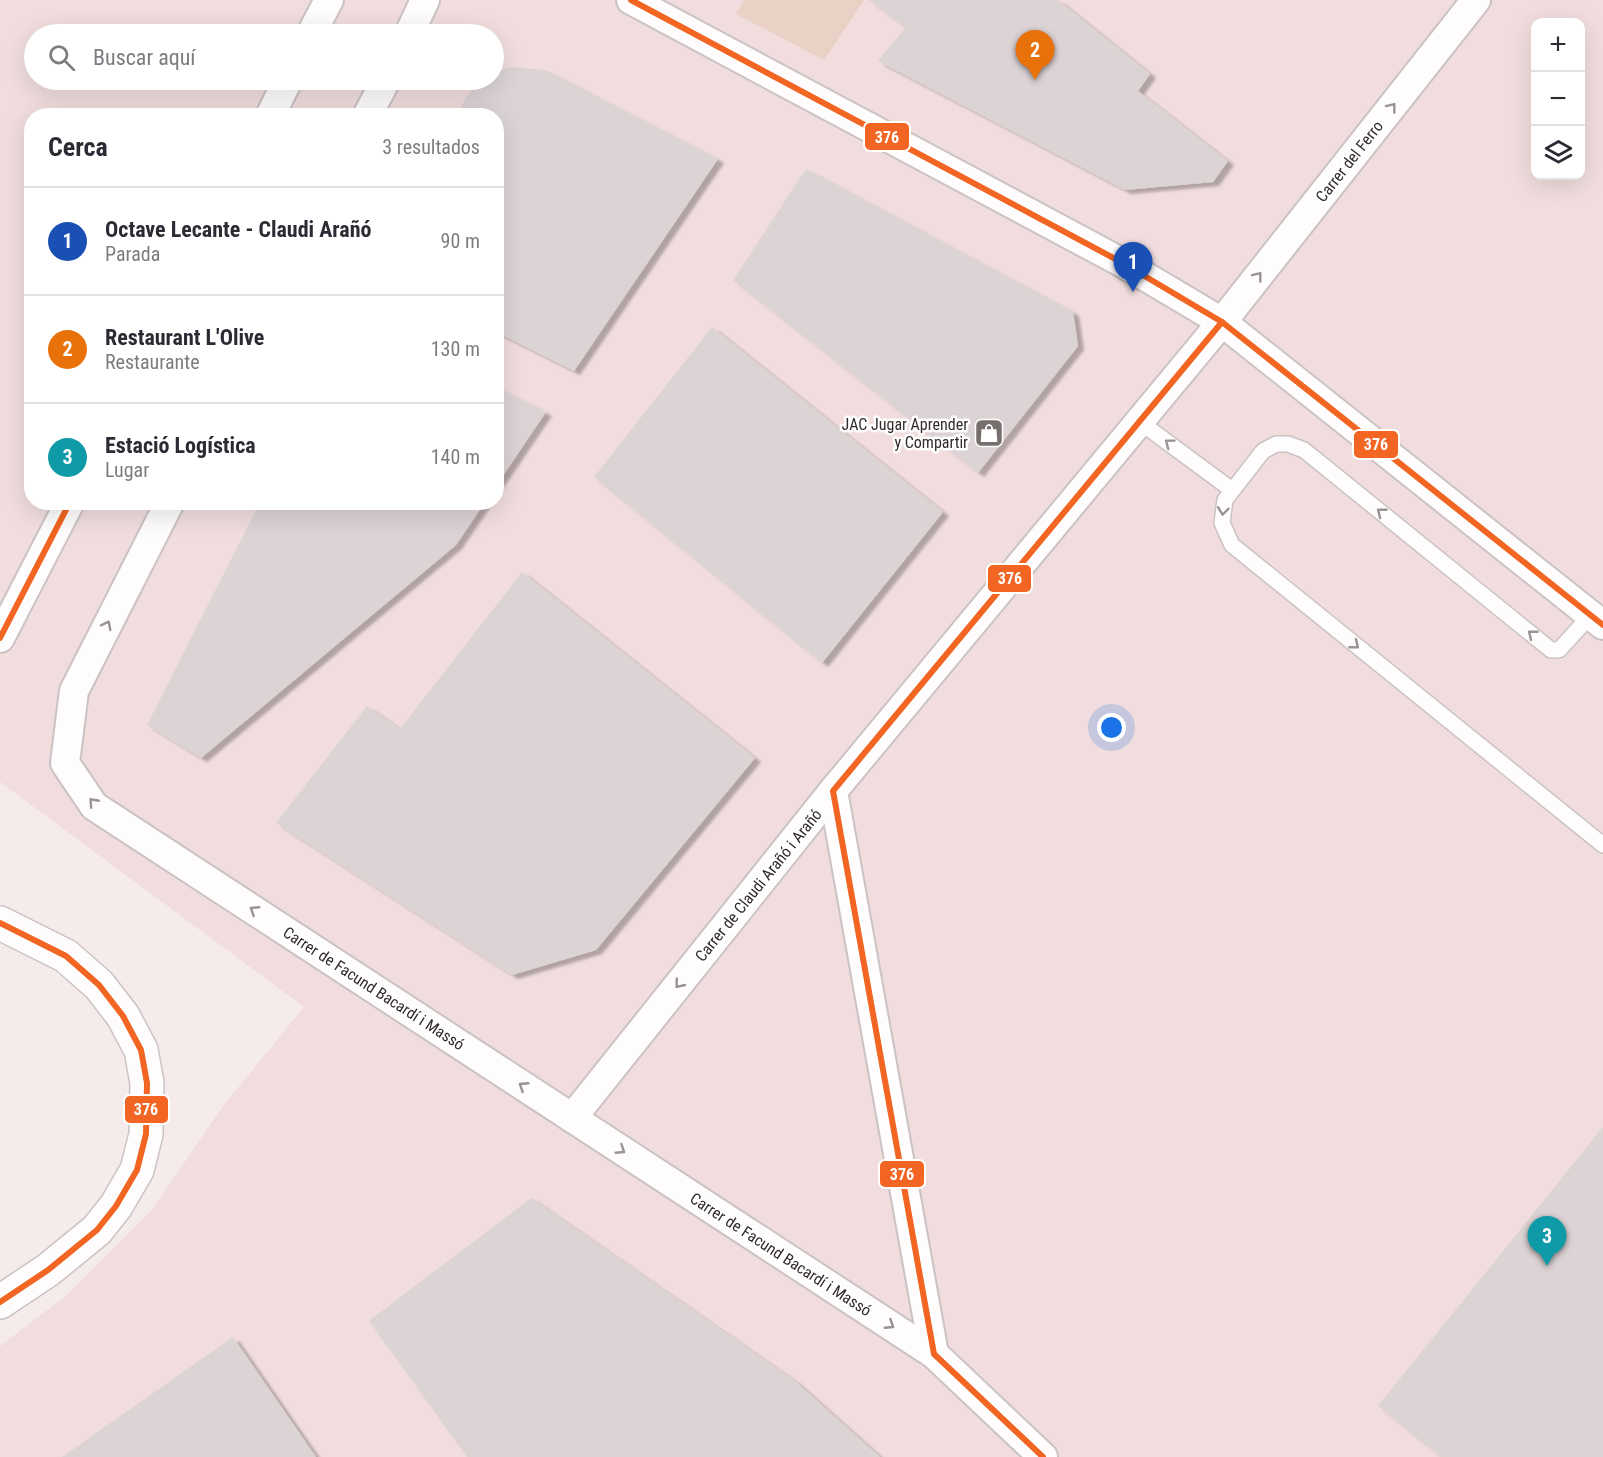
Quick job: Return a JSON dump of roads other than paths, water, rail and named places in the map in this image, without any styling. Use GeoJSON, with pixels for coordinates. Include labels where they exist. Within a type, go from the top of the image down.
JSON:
{"type":"FeatureCollection","features":[{"type":"Feature","properties":{"kind":"highway"},"geometry":{"type":"LineString","coordinates":[[0,923],[66,956],[99,985],[123,1016],[141,1050],[147,1083],[146,1134],[137,1170],[116,1206],[97,1230],[48,1270],[3,1299]]}},
{"type":"Feature","properties":{"kind":"street"},"geometry":{"type":"LineString","coordinates":[[316,24],[329,0]]}},
{"type":"Feature","properties":{"kind":"street"},"geometry":{"type":"LineString","coordinates":[[414,24],[425,0]]}},
{"type":"Feature","properties":{"kind":"street"},"geometry":{"type":"LineString","coordinates":[[630,0],[1121,262],[1222,322],[1597,620]]}},
{"type":"Feature","properties":{"kind":"street","name":"Carrer del Ferro"},"geometry":{"type":"LineString","coordinates":[[1222,322],[1476,0]]}},
{"type":"Feature","properties":{"kind":"street"},"geometry":{"type":"LineString","coordinates":[[274,108],[283,90]]}},
{"type":"Feature","properties":{"kind":"street"},"geometry":{"type":"LineString","coordinates":[[371,108],[381,90]]}},
{"type":"Feature","properties":{"kind":"street","name":"Carrer de Claudi Arañó i Arañó"},"geometry":{"type":"LineString","coordinates":[[572,1118],[833,791],[1222,322]]}},
{"type":"Feature","properties":{"kind":"street"},"geometry":{"type":"LineString","coordinates":[[0,638],[66,510]]}},
{"type":"Feature","properties":{"kind":"street","name":"Carrer de Facund Bacardí i Massó"},"geometry":{"type":"LineString","coordinates":[[166,510],[74,691],[65,764],[94,806],[934,1354],[1043,1457]]}},
{"type":"Feature","properties":{"kind":"street"},"geometry":{"type":"LineString","coordinates":[[833,791],[934,1354]]}},
{"type":"Feature","properties":{"kind":"lane"},"geometry":{"type":"LineString","coordinates":[[1140,422],[1232,490]]}},
{"type":"Feature","properties":{"kind":"lane"},"geometry":{"type":"LineString","coordinates":[[1597,620],[1559,650],[1551,650],[1304,450],[1288,444],[1276,444],[1263,451],[1225,500],[1222,523],[1232,545],[1603,845]]}},
{"type":"Feature","properties":{"kind":"place","name":"Restaurant L'Olive"},"geometry":{"type":"Point","coordinates":[1035,80]}},
{"type":"Feature","properties":{"kind":"place","name":"Octave Lecante - Claudi Arañó"},"geometry":{"type":"Point","coordinates":[1133,292]}},
{"type":"Feature","properties":{"kind":"place","name":"JAC Jugar Aprender y Compartir"},"geometry":{"type":"Point","coordinates":[989,433]}},
{"type":"Feature","properties":{"kind":"place","name":"Estació Logística"},"geometry":{"type":"Point","coordinates":[1547,1266]}}]}
